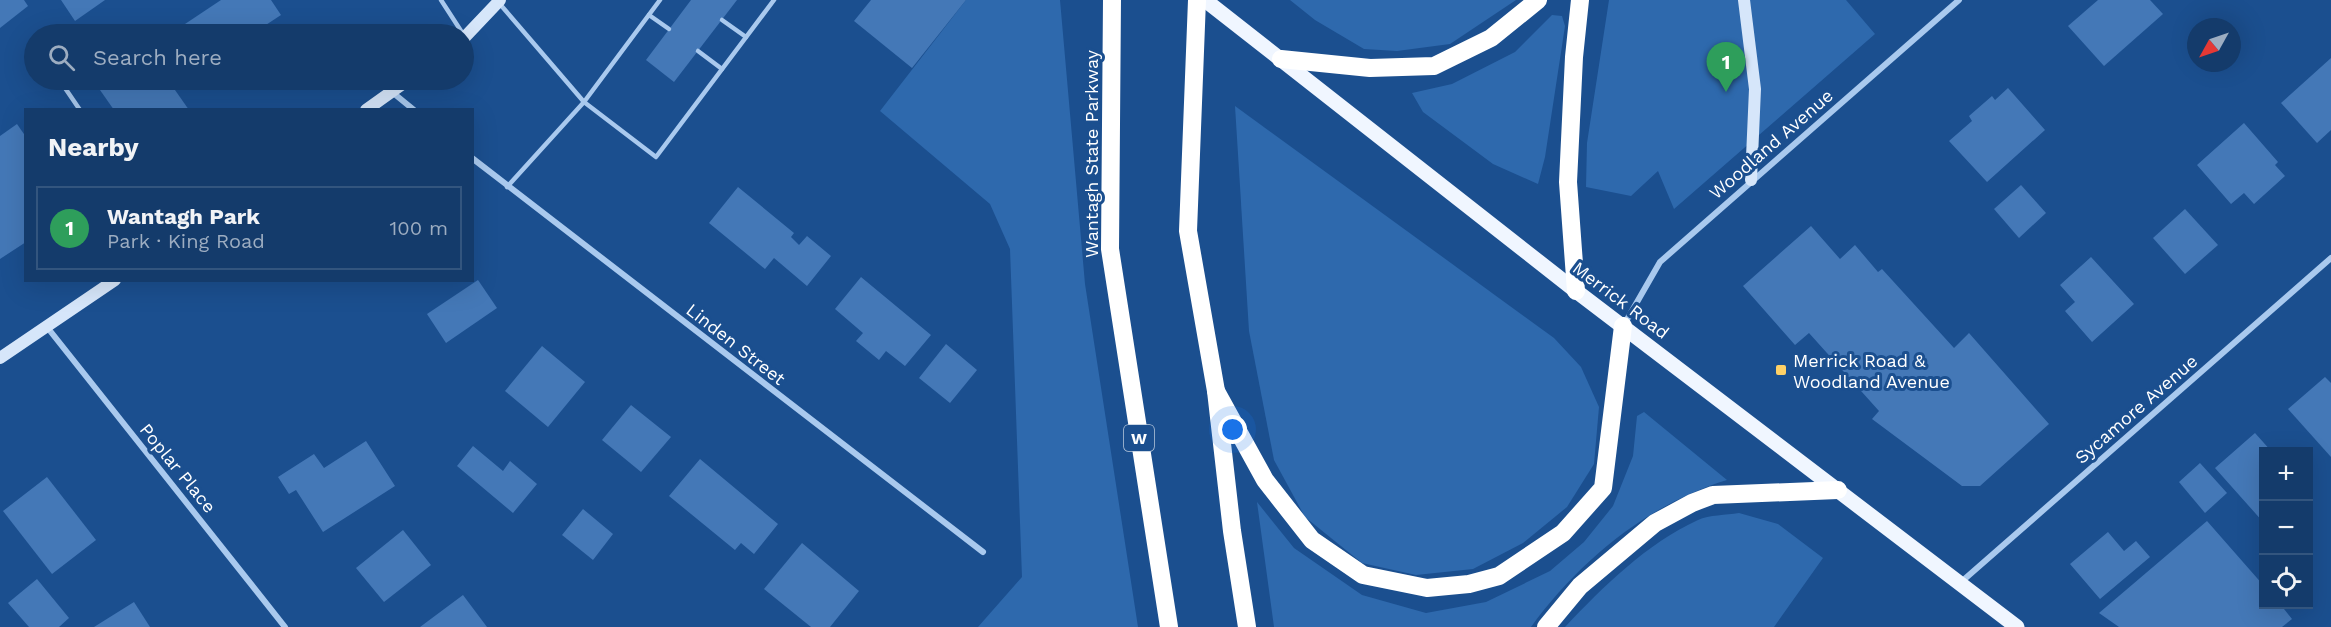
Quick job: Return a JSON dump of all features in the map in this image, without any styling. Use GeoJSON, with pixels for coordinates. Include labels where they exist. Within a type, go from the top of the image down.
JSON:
{"type":"FeatureCollection","features":[{"type":"Feature","properties":{"kind":"highway","name":"Wantagh State Parkway"},"geometry":{"type":"LineString","coordinates":[[1112,0],[1110,249],[1169,627]]}},
{"type":"Feature","properties":{"kind":"highway"},"geometry":{"type":"LineString","coordinates":[[1197,0],[1188,231],[1215,391],[1232,531],[1247,627]]}},
{"type":"Feature","properties":{"kind":"highway"},"geometry":{"type":"LineString","coordinates":[[1281,59],[1370,68],[1434,66],[1491,38],[1538,0]]}},
{"type":"Feature","properties":{"kind":"highway"},"geometry":{"type":"LineString","coordinates":[[1576,291],[1568,182],[1574,57],[1580,0]]}},
{"type":"Feature","properties":{"kind":"highway"},"geometry":{"type":"LineString","coordinates":[[1215,391],[1264,480],[1312,540],[1363,574],[1427,588],[1469,584],[1499,576],[1563,533],[1603,488],[1623,326]]}},
{"type":"Feature","properties":{"kind":"highway"},"geometry":{"type":"LineString","coordinates":[[1546,627],[1580,586],[1655,523],[1692,503],[1713,495],[1838,490]]}},
{"type":"Feature","properties":{"kind":"main road","name":"Merrick Road"},"geometry":{"type":"LineString","coordinates":[[1204,0],[1576,291],[2017,627]]}},
{"type":"Feature","properties":{"kind":"main road"},"geometry":{"type":"LineString","coordinates":[[1744,0],[1755,89],[1751,180]]}},
{"type":"Feature","properties":{"kind":"main road"},"geometry":{"type":"LineString","coordinates":[[474,26],[499,1]]}},
{"type":"Feature","properties":{"kind":"main road"},"geometry":{"type":"LineString","coordinates":[[369,108],[395,90]]}},
{"type":"Feature","properties":{"kind":"main road"},"geometry":{"type":"LineString","coordinates":[[0,358],[112,282]]}},
{"type":"Feature","properties":{"kind":"street","name":"Woodland Avenue"},"geometry":{"type":"LineString","coordinates":[[1623,326],[1660,262],[1959,0]]}},
{"type":"Feature","properties":{"kind":"street"},"geometry":{"type":"LineString","coordinates":[[392,92],[412,108]]}},
{"type":"Feature","properties":{"kind":"street","name":"Linden Street"},"geometry":{"type":"LineString","coordinates":[[474,160],[983,552]]}},
{"type":"Feature","properties":{"kind":"street","name":"Sycamore Avenue"},"geometry":{"type":"LineString","coordinates":[[1960,583],[2331,258]]}},
{"type":"Feature","properties":{"kind":"street","name":"Poplar Place"},"geometry":{"type":"LineString","coordinates":[[47,327],[285,627]]}},
{"type":"Feature","properties":{"kind":"lane"},"geometry":{"type":"LineString","coordinates":[[441,0],[456,24]]}},
{"type":"Feature","properties":{"kind":"lane"},"geometry":{"type":"LineString","coordinates":[[507,187],[584,102],[660,0]]}},
{"type":"Feature","properties":{"kind":"lane"},"geometry":{"type":"LineString","coordinates":[[499,1],[584,102],[656,157],[746,37],[770,1]]}},
{"type":"Feature","properties":{"kind":"lane"},"geometry":{"type":"LineString","coordinates":[[649,15],[669,29]]}},
{"type":"Feature","properties":{"kind":"lane"},"geometry":{"type":"LineString","coordinates":[[722,20],[746,37]]}},
{"type":"Feature","properties":{"kind":"lane"},"geometry":{"type":"LineString","coordinates":[[698,51],[722,69]]}},
{"type":"Feature","properties":{"kind":"lane"},"geometry":{"type":"LineString","coordinates":[[66,90],[79,108]]}},
{"type":"Feature","properties":{"kind":"shaded area"},"geometry":{"type":"Polygon","coordinates":[[[966,0],[1060,0],[1085,284],[1138,627],[978,627],[1022,577],[1010,249],[990,204],[880,111],[966,0]]]}},
{"type":"Feature","properties":{"kind":"shaded area"},"geometry":{"type":"Polygon","coordinates":[[[1290,0],[1516,0],[1450,44],[1397,51],[1364,49],[1315,20],[1290,0]]]}},
{"type":"Feature","properties":{"kind":"shaded area"},"geometry":{"type":"Polygon","coordinates":[[[1609,0],[1846,0],[1875,34],[1674,209],[1658,171],[1631,196],[1586,187],[1587,143],[1609,0]]]}},
{"type":"Feature","properties":{"kind":"shaded area"},"geometry":{"type":"Polygon","coordinates":[[[1552,15],[1562,16],[1565,26],[1545,157],[1538,184],[1493,164],[1423,112],[1412,93],[1452,84],[1515,52],[1552,15]]]}},
{"type":"Feature","properties":{"kind":"shaded area"},"geometry":{"type":"Polygon","coordinates":[[[1235,106],[1554,338],[1581,367],[1599,407],[1594,464],[1567,507],[1523,543],[1473,569],[1416,575],[1362,563],[1305,517],[1274,460],[1249,331],[1235,106]]]}},
{"type":"Feature","properties":{"kind":"shaded area"},"geometry":{"type":"Polygon","coordinates":[[[1644,412],[1727,480],[1698,490],[1670,504],[1643,519],[1618,537],[1571,579],[1531,627],[1274,627],[1257,502],[1294,548],[1362,595],[1426,613],[1486,602],[1550,571],[1584,542],[1613,506],[1633,456],[1637,416],[1644,412]]]}},
{"type":"Feature","properties":{"kind":"shaded area"},"geometry":{"type":"Polygon","coordinates":[[[1739,513],[1778,524],[1823,558],[1774,627],[1565,627],[1611,581],[1661,541],[1702,518],[1739,513]]]}},
{"type":"Feature","properties":{"kind":"building"},"geometry":{"type":"Polygon","coordinates":[[[0,0],[24,0],[28,6],[0,28],[0,0]]]}},
{"type":"Feature","properties":{"kind":"building"},"geometry":{"type":"Polygon","coordinates":[[[61,0],[105,0],[75,21],[61,0]]]}},
{"type":"Feature","properties":{"kind":"building"},"geometry":{"type":"Polygon","coordinates":[[[221,0],[271,0],[281,15],[267,24],[185,24],[221,0]]]}},
{"type":"Feature","properties":{"kind":"building"},"geometry":{"type":"Polygon","coordinates":[[[691,0],[737,0],[674,82],[646,60],[691,0]]]}},
{"type":"Feature","properties":{"kind":"building"},"geometry":{"type":"Polygon","coordinates":[[[871,0],[966,0],[912,68],[854,21],[871,0]]]}},
{"type":"Feature","properties":{"kind":"building"},"geometry":{"type":"Polygon","coordinates":[[[2098,0],[2150,0],[2163,14],[2104,66],[2068,26],[2098,0]]]}},
{"type":"Feature","properties":{"kind":"building"},"geometry":{"type":"Polygon","coordinates":[[[2331,58],[2331,130],[2317,143],[2281,103],[2331,58]]]}},
{"type":"Feature","properties":{"kind":"building"},"geometry":{"type":"Polygon","coordinates":[[[2008,88],[2045,130],[1987,182],[1949,141],[1972,121],[1969,116],[1992,96],[1995,100],[2008,88]]]}},
{"type":"Feature","properties":{"kind":"building"},"geometry":{"type":"Polygon","coordinates":[[[100,90],[175,90],[188,108],[113,108],[100,90]]]}},
{"type":"Feature","properties":{"kind":"building"},"geometry":{"type":"Polygon","coordinates":[[[2244,123],[2278,162],[2275,165],[2285,176],[2254,204],[2244,193],[2231,204],[2197,165],[2244,123]]]}},
{"type":"Feature","properties":{"kind":"building"},"geometry":{"type":"Polygon","coordinates":[[[17,124],[24,134],[24,243],[0,259],[0,136],[17,124]]]}},
{"type":"Feature","properties":{"kind":"building"},"geometry":{"type":"Polygon","coordinates":[[[2021,185],[2046,213],[2019,238],[1994,209],[2021,185]]]}},
{"type":"Feature","properties":{"kind":"building"},"geometry":{"type":"Polygon","coordinates":[[[738,187],[794,233],[791,237],[799,245],[807,236],[831,256],[807,286],[774,258],[765,269],[709,223],[738,187]]]}},
{"type":"Feature","properties":{"kind":"building"},"geometry":{"type":"Polygon","coordinates":[[[2185,209],[2218,245],[2185,274],[2153,238],[2185,209]]]}},
{"type":"Feature","properties":{"kind":"building"},"geometry":{"type":"Polygon","coordinates":[[[1811,226],[1840,259],[1855,245],[1878,272],[1882,269],[1954,348],[1969,333],[2049,424],[1980,486],[1962,486],[1872,419],[1879,411],[1809,333],[1795,345],[1743,286],[1811,226]]]}},
{"type":"Feature","properties":{"kind":"building"},"geometry":{"type":"Polygon","coordinates":[[[2091,257],[2134,304],[2092,342],[2065,311],[2075,302],[2060,285],[2091,257]]]}},
{"type":"Feature","properties":{"kind":"building"},"geometry":{"type":"Polygon","coordinates":[[[861,277],[931,335],[905,366],[886,351],[879,360],[856,341],[863,333],[835,309],[861,277]]]}},
{"type":"Feature","properties":{"kind":"building"},"geometry":{"type":"Polygon","coordinates":[[[478,280],[497,308],[446,343],[427,314],[478,280]]]}},
{"type":"Feature","properties":{"kind":"building"},"geometry":{"type":"Polygon","coordinates":[[[946,344],[977,370],[950,403],[919,378],[946,344]]]}},
{"type":"Feature","properties":{"kind":"building"},"geometry":{"type":"Polygon","coordinates":[[[542,346],[585,382],[548,427],[505,391],[542,346]]]}},
{"type":"Feature","properties":{"kind":"building"},"geometry":{"type":"Polygon","coordinates":[[[2325,377],[2331,383],[2331,457],[2288,409],[2325,377]]]}},
{"type":"Feature","properties":{"kind":"building"},"geometry":{"type":"Polygon","coordinates":[[[631,405],[671,437],[641,472],[602,440],[631,405]]]}},
{"type":"Feature","properties":{"kind":"building"},"geometry":{"type":"Polygon","coordinates":[[[2255,433],[2268,447],[2259,447],[2259,517],[2215,468],[2255,433]]]}},
{"type":"Feature","properties":{"kind":"building"},"geometry":{"type":"Polygon","coordinates":[[[366,441],[395,486],[323,532],[296,490],[289,494],[278,477],[314,454],[324,468],[366,441]]]}},
{"type":"Feature","properties":{"kind":"building"},"geometry":{"type":"Polygon","coordinates":[[[473,446],[503,471],[510,461],[537,484],[513,513],[457,466],[473,446]]]}},
{"type":"Feature","properties":{"kind":"building"},"geometry":{"type":"Polygon","coordinates":[[[700,459],[778,524],[754,554],[741,543],[735,550],[669,496],[700,459]]]}},
{"type":"Feature","properties":{"kind":"building"},"geometry":{"type":"Polygon","coordinates":[[[2200,463],[2227,493],[2205,513],[2179,482],[2200,463]]]}},
{"type":"Feature","properties":{"kind":"building"},"geometry":{"type":"Polygon","coordinates":[[[47,477],[96,540],[52,574],[3,511],[47,477]]]}},
{"type":"Feature","properties":{"kind":"building"},"geometry":{"type":"Polygon","coordinates":[[[583,509],[613,534],[593,560],[562,535],[583,509]]]}},
{"type":"Feature","properties":{"kind":"building"},"geometry":{"type":"Polygon","coordinates":[[[2207,521],[2259,580],[2259,609],[2284,609],[2292,619],[2282,627],[2119,627],[2099,613],[2207,521]]]}},
{"type":"Feature","properties":{"kind":"building"},"geometry":{"type":"Polygon","coordinates":[[[403,530],[431,565],[384,602],[356,568],[403,530]]]}},
{"type":"Feature","properties":{"kind":"building"},"geometry":{"type":"Polygon","coordinates":[[[2108,532],[2124,551],[2136,541],[2150,557],[2100,599],[2070,564],[2108,532]]]}},
{"type":"Feature","properties":{"kind":"building"},"geometry":{"type":"Polygon","coordinates":[[[802,543],[859,591],[830,627],[811,627],[764,589],[802,543]]]}},
{"type":"Feature","properties":{"kind":"building"},"geometry":{"type":"Polygon","coordinates":[[[37,579],[69,618],[59,627],[29,627],[8,603],[37,579]]]}},
{"type":"Feature","properties":{"kind":"building"},"geometry":{"type":"Polygon","coordinates":[[[463,595],[487,627],[420,627],[463,595]]]}},
{"type":"Feature","properties":{"kind":"building"},"geometry":{"type":"Polygon","coordinates":[[[134,602],[150,627],[94,627],[134,602]]]}},
{"type":"Feature","properties":{"kind":"place","name":"Wantagh Park"},"geometry":{"type":"Point","coordinates":[1726,92]}},
{"type":"Feature","properties":{"kind":"place","name":"Merrick Road & Woodland Avenue"},"geometry":{"type":"Point","coordinates":[1781,370]}}]}
